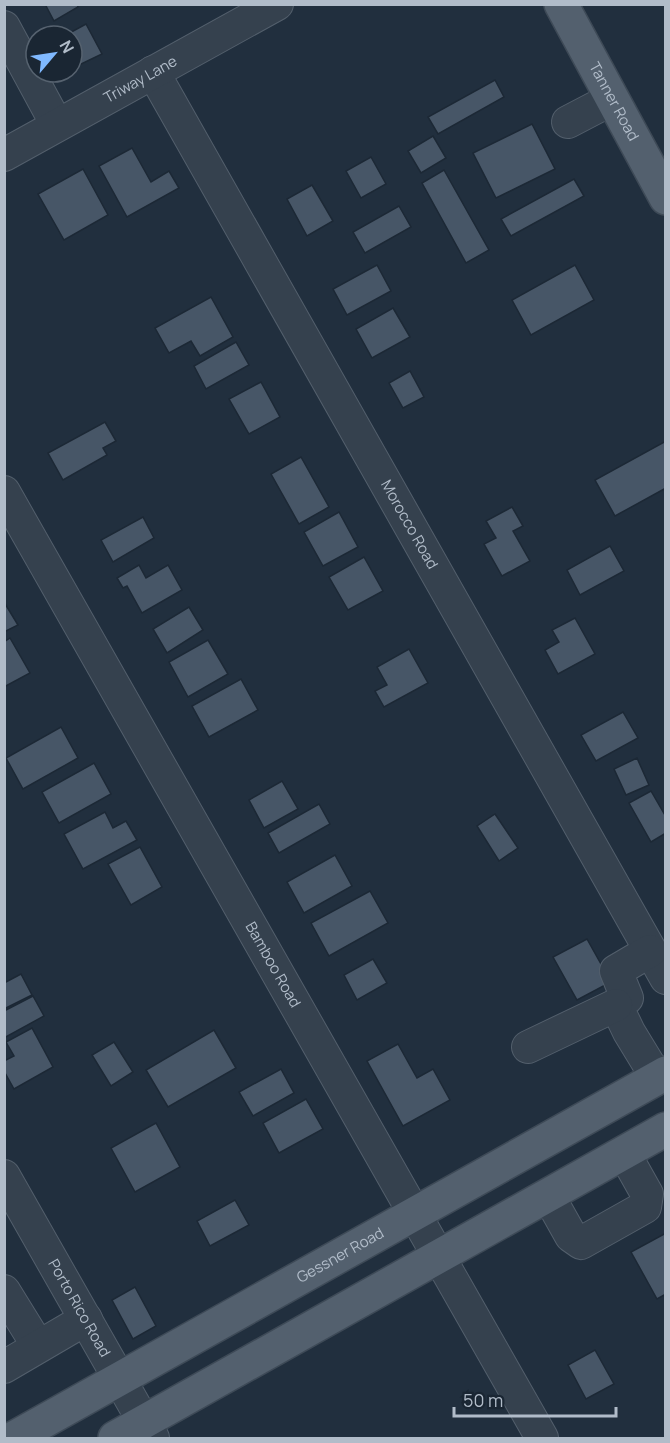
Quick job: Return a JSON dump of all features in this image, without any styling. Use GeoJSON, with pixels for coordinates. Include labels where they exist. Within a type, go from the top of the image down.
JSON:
{"type":"FeatureCollection","features":[{"type":"Feature","properties":{"kind":"main road","name":"Tanner Road"},"geometry":{"type":"LineString","coordinates":[[561,4],[666,198]]}},
{"type":"Feature","properties":{"kind":"main road","name":"Gessner Road"},"geometry":{"type":"LineString","coordinates":[[13,1438],[661,1076]]}},
{"type":"Feature","properties":{"kind":"main road"},"geometry":{"type":"LineString","coordinates":[[115,1438],[149,1430],[439,1257],[666,1130]]}},
{"type":"Feature","properties":{"kind":"street","name":"Triway Lane"},"geometry":{"type":"LineString","coordinates":[[4,155],[277,4]]}},
{"type":"Feature","properties":{"kind":"street"},"geometry":{"type":"LineString","coordinates":[[4,27],[57,125]]}},
{"type":"Feature","properties":{"kind":"street","name":"Morocco Road"},"geometry":{"type":"LineString","coordinates":[[153,72],[666,978]]}},
{"type":"Feature","properties":{"kind":"street"},"geometry":{"type":"LineString","coordinates":[[568,122],[612,99]]}},
{"type":"Feature","properties":{"kind":"street","name":"Bamboo Road"},"geometry":{"type":"LineString","coordinates":[[4,492],[542,1438]]}},
{"type":"Feature","properties":{"kind":"street"},"geometry":{"type":"LineString","coordinates":[[528,1047],[627,998],[616,972],[650,951]]}},
{"type":"Feature","properties":{"kind":"street"},"geometry":{"type":"LineString","coordinates":[[616,1005],[629,1032],[661,1076]]}},
{"type":"Feature","properties":{"kind":"street"},"geometry":{"type":"LineString","coordinates":[[548,1195],[571,1236],[581,1243],[645,1207],[647,1194],[624,1153]]}},
{"type":"Feature","properties":{"kind":"street","name":"Porto Rico Road"},"geometry":{"type":"LineString","coordinates":[[4,1176],[149,1430]]}},
{"type":"Feature","properties":{"kind":"street"},"geometry":{"type":"LineString","coordinates":[[4,1292],[38,1346]]}},
{"type":"Feature","properties":{"kind":"street"},"geometry":{"type":"LineString","coordinates":[[4,1367],[86,1319]]}},
{"type":"Feature","properties":{"kind":"street"},"geometry":{"type":"LineString","coordinates":[[4,1426],[13,1438]]}},
{"type":"Feature","properties":{"kind":"building"},"geometry":{"type":"Polygon","coordinates":[[[45,4],[77,4],[78,7],[54,21],[45,4]]]}},
{"type":"Feature","properties":{"kind":"building"},"geometry":{"type":"Polygon","coordinates":[[[86,24],[102,54],[84,63],[84,25],[86,24]]]}},
{"type":"Feature","properties":{"kind":"building"},"geometry":{"type":"Polygon","coordinates":[[[495,80],[504,97],[438,134],[428,117],[495,80]]]}},
{"type":"Feature","properties":{"kind":"building"},"geometry":{"type":"Polygon","coordinates":[[[532,124],[555,169],[496,198],[473,153],[532,124]]]}},
{"type":"Feature","properties":{"kind":"building"},"geometry":{"type":"Polygon","coordinates":[[[433,136],[446,158],[421,173],[408,151],[433,136]]]}},
{"type":"Feature","properties":{"kind":"building"},"geometry":{"type":"Polygon","coordinates":[[[132,148],[151,182],[169,171],[179,188],[127,217],[99,166],[132,148]]]}},
{"type":"Feature","properties":{"kind":"building"},"geometry":{"type":"Polygon","coordinates":[[[371,157],[386,184],[361,198],[346,171],[371,157]]]}},
{"type":"Feature","properties":{"kind":"building"},"geometry":{"type":"Polygon","coordinates":[[[83,169],[108,215],[64,240],[38,194],[83,169]]]}},
{"type":"Feature","properties":{"kind":"building"},"geometry":{"type":"Polygon","coordinates":[[[444,170],[489,250],[466,263],[422,183],[444,170]]]}},
{"type":"Feature","properties":{"kind":"building"},"geometry":{"type":"Polygon","coordinates":[[[574,179],[584,196],[511,236],[501,219],[574,179]]]}},
{"type":"Feature","properties":{"kind":"building"},"geometry":{"type":"Polygon","coordinates":[[[312,185],[333,221],[307,236],[287,199],[312,185]]]}},
{"type":"Feature","properties":{"kind":"building"},"geometry":{"type":"Polygon","coordinates":[[[399,206],[411,227],[365,253],[353,232],[399,206]]]}},
{"type":"Feature","properties":{"kind":"building"},"geometry":{"type":"Polygon","coordinates":[[[377,265],[391,291],[347,315],[333,289],[377,265]]]}},
{"type":"Feature","properties":{"kind":"building"},"geometry":{"type":"Polygon","coordinates":[[[575,265],[594,300],[531,335],[512,300],[575,265]]]}},
{"type":"Feature","properties":{"kind":"building"},"geometry":{"type":"Polygon","coordinates":[[[211,297],[233,337],[200,356],[191,341],[169,353],[155,328],[211,297]]]}},
{"type":"Feature","properties":{"kind":"building"},"geometry":{"type":"Polygon","coordinates":[[[393,308],[410,337],[372,358],[356,329],[393,308]]]}},
{"type":"Feature","properties":{"kind":"building"},"geometry":{"type":"Polygon","coordinates":[[[236,342],[249,365],[206,389],[194,366],[236,342]]]}},
{"type":"Feature","properties":{"kind":"building"},"geometry":{"type":"Polygon","coordinates":[[[410,371],[424,397],[403,408],[389,383],[410,371]]]}},
{"type":"Feature","properties":{"kind":"building"},"geometry":{"type":"Polygon","coordinates":[[[261,382],[280,417],[249,434],[229,399],[261,382]]]}},
{"type":"Feature","properties":{"kind":"building"},"geometry":{"type":"Polygon","coordinates":[[[105,422],[116,441],[103,448],[107,455],[63,480],[48,453],[105,422]]]}},
{"type":"Feature","properties":{"kind":"building"},"geometry":{"type":"Polygon","coordinates":[[[666,441],[666,488],[615,516],[595,480],[666,441]]]}},
{"type":"Feature","properties":{"kind":"building"},"geometry":{"type":"Polygon","coordinates":[[[301,457],[329,507],[299,524],[271,474],[301,457]]]}},
{"type":"Feature","properties":{"kind":"building"},"geometry":{"type":"Polygon","coordinates":[[[512,507],[523,526],[513,531],[530,561],[502,576],[484,544],[496,538],[486,521],[512,507]]]}},
{"type":"Feature","properties":{"kind":"building"},"geometry":{"type":"Polygon","coordinates":[[[339,512],[358,547],[323,566],[304,532],[339,512]]]}},
{"type":"Feature","properties":{"kind":"building"},"geometry":{"type":"Polygon","coordinates":[[[143,517],[154,538],[113,562],[101,540],[143,517]]]}},
{"type":"Feature","properties":{"kind":"building"},"geometry":{"type":"Polygon","coordinates":[[[610,546],[624,571],[580,595],[567,570],[610,546]]]}},
{"type":"Feature","properties":{"kind":"building"},"geometry":{"type":"Polygon","coordinates":[[[364,557],[383,591],[348,610],[329,577],[364,557]]]}},
{"type":"Feature","properties":{"kind":"building"},"geometry":{"type":"Polygon","coordinates":[[[139,565],[146,578],[168,565],[182,590],[142,613],[127,586],[123,588],[117,578],[139,565]]]}},
{"type":"Feature","properties":{"kind":"building"},"geometry":{"type":"Polygon","coordinates":[[[4,602],[18,625],[4,632],[4,602]]]}},
{"type":"Feature","properties":{"kind":"building"},"geometry":{"type":"Polygon","coordinates":[[[189,607],[203,630],[167,653],[153,629],[189,607]]]}},
{"type":"Feature","properties":{"kind":"building"},"geometry":{"type":"Polygon","coordinates":[[[575,618],[595,654],[558,674],[545,650],[559,642],[552,630],[575,618]]]}},
{"type":"Feature","properties":{"kind":"building"},"geometry":{"type":"Polygon","coordinates":[[[10,638],[30,673],[4,687],[4,642],[10,638]]]}},
{"type":"Feature","properties":{"kind":"building"},"geometry":{"type":"Polygon","coordinates":[[[208,640],[228,674],[188,697],[169,662],[208,640]]]}},
{"type":"Feature","properties":{"kind":"building"},"geometry":{"type":"Polygon","coordinates":[[[409,649],[428,683],[384,707],[375,691],[387,685],[377,667],[409,649]]]}},
{"type":"Feature","properties":{"kind":"building"},"geometry":{"type":"Polygon","coordinates":[[[241,679],[258,710],[209,737],[192,706],[241,679]]]}},
{"type":"Feature","properties":{"kind":"building"},"geometry":{"type":"Polygon","coordinates":[[[623,712],[638,738],[596,761],[581,735],[623,712]]]}},
{"type":"Feature","properties":{"kind":"building"},"geometry":{"type":"Polygon","coordinates":[[[61,727],[78,758],[23,789],[6,758],[61,727]]]}},
{"type":"Feature","properties":{"kind":"building"},"geometry":{"type":"Polygon","coordinates":[[[637,758],[649,785],[626,795],[614,769],[637,758]]]}},
{"type":"Feature","properties":{"kind":"building"},"geometry":{"type":"Polygon","coordinates":[[[94,763],[111,794],[59,823],[42,792],[94,763]]]}},
{"type":"Feature","properties":{"kind":"building"},"geometry":{"type":"Polygon","coordinates":[[[282,781],[298,809],[264,828],[249,800],[282,781]]]}},
{"type":"Feature","properties":{"kind":"building"},"geometry":{"type":"Polygon","coordinates":[[[651,791],[666,817],[666,833],[651,842],[629,803],[651,791]]]}},
{"type":"Feature","properties":{"kind":"building"},"geometry":{"type":"Polygon","coordinates":[[[319,804],[330,824],[279,853],[268,833],[319,804]]]}},
{"type":"Feature","properties":{"kind":"building"},"geometry":{"type":"Polygon","coordinates":[[[105,812],[113,828],[126,821],[137,840],[83,869],[64,834],[105,812]]]}},
{"type":"Feature","properties":{"kind":"building"},"geometry":{"type":"Polygon","coordinates":[[[495,814],[518,848],[499,861],[477,826],[495,814]]]}},
{"type":"Feature","properties":{"kind":"building"},"geometry":{"type":"Polygon","coordinates":[[[140,847],[162,887],[131,905],[108,864],[140,847]]]}},
{"type":"Feature","properties":{"kind":"building"},"geometry":{"type":"Polygon","coordinates":[[[335,855],[352,886],[304,913],[287,882],[335,855]]]}},
{"type":"Feature","properties":{"kind":"building"},"geometry":{"type":"Polygon","coordinates":[[[370,891],[388,923],[329,956],[311,923],[370,891]]]}},
{"type":"Feature","properties":{"kind":"building"},"geometry":{"type":"Polygon","coordinates":[[[587,939],[611,982],[577,1000],[553,957],[587,939]]]}},
{"type":"Feature","properties":{"kind":"building"},"geometry":{"type":"Polygon","coordinates":[[[373,959],[387,983],[357,1000],[344,975],[373,959]]]}},
{"type":"Feature","properties":{"kind":"building"},"geometry":{"type":"Polygon","coordinates":[[[21,974],[32,995],[4,1009],[4,983],[21,974]]]}},
{"type":"Feature","properties":{"kind":"building"},"geometry":{"type":"Polygon","coordinates":[[[33,996],[44,1016],[4,1038],[4,1011],[33,996]]]}},
{"type":"Feature","properties":{"kind":"building"},"geometry":{"type":"Polygon","coordinates":[[[32,1028],[53,1067],[14,1089],[4,1071],[4,1061],[14,1056],[6,1042],[32,1028]]]}},
{"type":"Feature","properties":{"kind":"building"},"geometry":{"type":"Polygon","coordinates":[[[214,1030],[236,1068],[168,1107],[146,1070],[214,1030]]]}},
{"type":"Feature","properties":{"kind":"building"},"geometry":{"type":"Polygon","coordinates":[[[114,1042],[133,1072],[111,1086],[92,1055],[114,1042]]]}},
{"type":"Feature","properties":{"kind":"building"},"geometry":{"type":"Polygon","coordinates":[[[398,1044],[417,1078],[433,1069],[450,1100],[403,1126],[367,1061],[398,1044]]]}},
{"type":"Feature","properties":{"kind":"building"},"geometry":{"type":"Polygon","coordinates":[[[281,1069],[294,1093],[253,1116],[239,1092],[281,1069]]]}},
{"type":"Feature","properties":{"kind":"building"},"geometry":{"type":"Polygon","coordinates":[[[306,1099],[323,1129],[279,1153],[263,1123],[306,1099]]]}},
{"type":"Feature","properties":{"kind":"building"},"geometry":{"type":"Polygon","coordinates":[[[156,1123],[180,1167],[135,1192],[111,1148],[156,1123]]]}},
{"type":"Feature","properties":{"kind":"building"},"geometry":{"type":"Polygon","coordinates":[[[235,1200],[249,1225],[210,1246],[197,1221],[235,1200]]]}},
{"type":"Feature","properties":{"kind":"building"},"geometry":{"type":"Polygon","coordinates":[[[666,1233],[666,1294],[657,1299],[631,1252],[666,1233]]]}},
{"type":"Feature","properties":{"kind":"building"},"geometry":{"type":"Polygon","coordinates":[[[135,1287],[156,1326],[133,1339],[112,1300],[135,1287]]]}},
{"type":"Feature","properties":{"kind":"building"},"geometry":{"type":"Polygon","coordinates":[[[595,1350],[614,1384],[586,1399],[568,1365],[595,1350]]]}}]}
